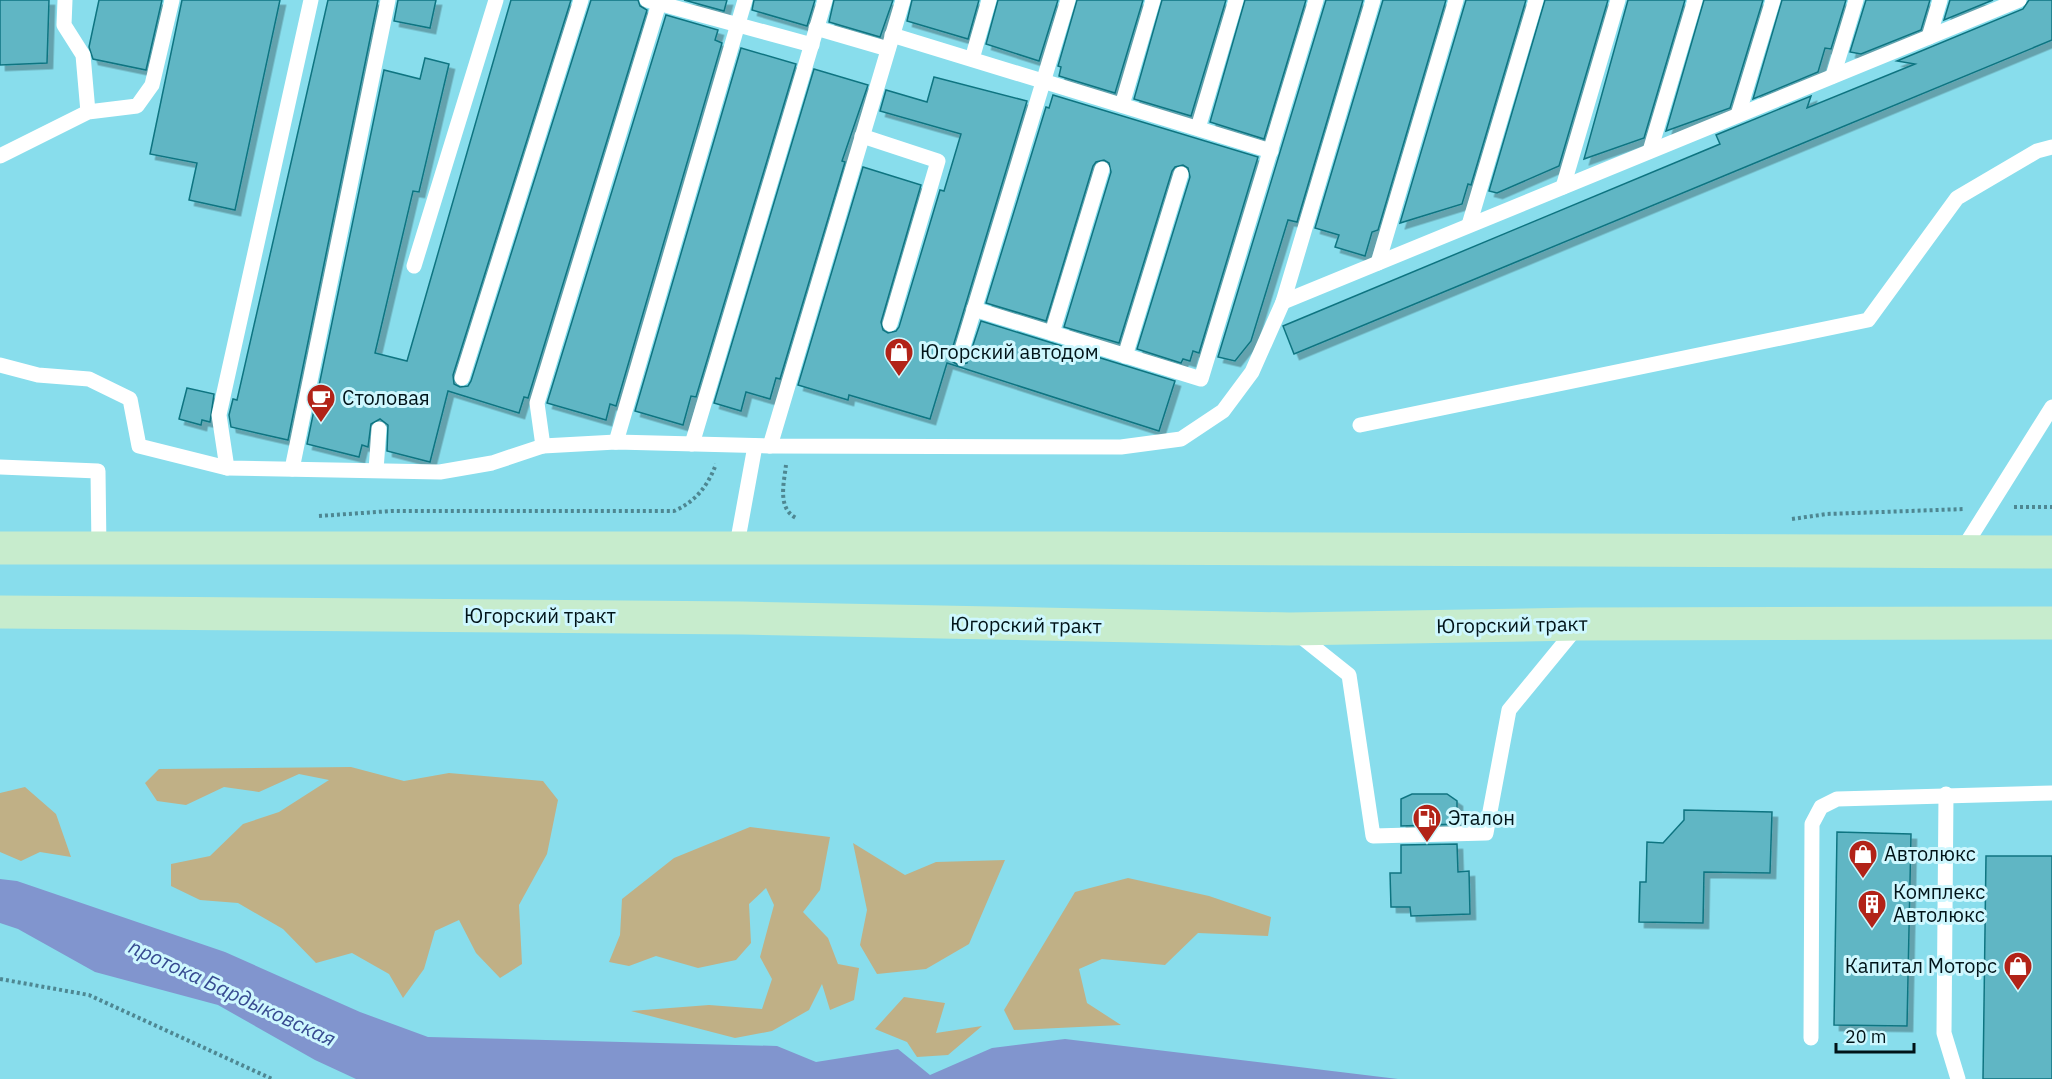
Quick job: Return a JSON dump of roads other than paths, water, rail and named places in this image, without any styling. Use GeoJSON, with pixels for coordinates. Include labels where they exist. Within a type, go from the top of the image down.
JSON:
{"type":"FeatureCollection","features":[{"type":"Feature","properties":{"kind":"main road"},"geometry":{"type":"LineString","coordinates":[[0,548],[736,550],[1108,548],[2052,552]]}},
{"type":"Feature","properties":{"kind":"main road","name":"Югорский тракт"},"geometry":{"type":"LineString","coordinates":[[0,612],[742,618],[1290,629],[1580,624],[2052,623]]}},
{"type":"Feature","properties":{"kind":"lane"},"geometry":{"type":"LineString","coordinates":[[65,0],[64,25],[83,54],[88,112]]}},
{"type":"Feature","properties":{"kind":"lane"},"geometry":{"type":"LineString","coordinates":[[0,156],[88,112],[136,106],[152,85],[172,0]]}},
{"type":"Feature","properties":{"kind":"lane"},"geometry":{"type":"LineString","coordinates":[[227,468],[219,415],[311,0]]}},
{"type":"Feature","properties":{"kind":"lane"},"geometry":{"type":"LineString","coordinates":[[292,469],[388,0]]}},
{"type":"Feature","properties":{"kind":"lane"},"geometry":{"type":"LineString","coordinates":[[414,266],[496,0]]}},
{"type":"Feature","properties":{"kind":"lane"},"geometry":{"type":"LineString","coordinates":[[462,378],[580,0]]}},
{"type":"Feature","properties":{"kind":"lane"},"geometry":{"type":"LineString","coordinates":[[616,442],[745,0]]}},
{"type":"Feature","properties":{"kind":"lane"},"geometry":{"type":"LineString","coordinates":[[692,444],[825,0]]}},
{"type":"Feature","properties":{"kind":"lane"},"geometry":{"type":"LineString","coordinates":[[736,550],[762,446],[862,136],[903,0]]}},
{"type":"Feature","properties":{"kind":"lane"},"geometry":{"type":"LineString","coordinates":[[972,59],[989,0]]}},
{"type":"Feature","properties":{"kind":"lane"},"geometry":{"type":"LineString","coordinates":[[960,356],[1068,0]]}},
{"type":"Feature","properties":{"kind":"lane"},"geometry":{"type":"LineString","coordinates":[[1122,105],[1153,0]]}},
{"type":"Feature","properties":{"kind":"lane"},"geometry":{"type":"LineString","coordinates":[[1198,128],[1236,0]]}},
{"type":"Feature","properties":{"kind":"lane"},"geometry":{"type":"LineString","coordinates":[[974,309],[1201,379],[1316,0]]}},
{"type":"Feature","properties":{"kind":"lane"},"geometry":{"type":"LineString","coordinates":[[0,365],[38,375],[89,379],[130,399],[139,446],[227,468],[440,472],[492,463],[543,446],[616,442],[762,446],[1121,447],[1181,439],[1223,411],[1252,372],[1283,302],[1373,0]]}},
{"type":"Feature","properties":{"kind":"lane"},"geometry":{"type":"LineString","coordinates":[[1378,263],[1456,0]]}},
{"type":"Feature","properties":{"kind":"lane"},"geometry":{"type":"LineString","coordinates":[[1469,225],[1536,0]]}},
{"type":"Feature","properties":{"kind":"lane"},"geometry":{"type":"LineString","coordinates":[[1563,187],[1618,0]]}},
{"type":"Feature","properties":{"kind":"lane"},"geometry":{"type":"LineString","coordinates":[[1650,151],[1695,0]]}},
{"type":"Feature","properties":{"kind":"lane"},"geometry":{"type":"LineString","coordinates":[[1738,115],[1773,0]]}},
{"type":"Feature","properties":{"kind":"lane"},"geometry":{"type":"LineString","coordinates":[[1833,76],[1856,0]]}},
{"type":"Feature","properties":{"kind":"lane"},"geometry":{"type":"LineString","coordinates":[[1929,37],[1940,0]]}},
{"type":"Feature","properties":{"kind":"lane"},"geometry":{"type":"LineString","coordinates":[[1283,302],[2019,0]]}},
{"type":"Feature","properties":{"kind":"lane"},"geometry":{"type":"LineString","coordinates":[[543,446],[537,403],[655,1],[812,45]]}},
{"type":"Feature","properties":{"kind":"lane"},"geometry":{"type":"LineString","coordinates":[[816,28],[972,59],[1271,151]]}},
{"type":"Feature","properties":{"kind":"lane"},"geometry":{"type":"LineString","coordinates":[[862,136],[938,161],[890,324]]}},
{"type":"Feature","properties":{"kind":"lane"},"geometry":{"type":"LineString","coordinates":[[1360,425],[1868,320],[1957,198],[2037,151],[2052,147]]}},
{"type":"Feature","properties":{"kind":"lane"},"geometry":{"type":"LineString","coordinates":[[1052,333],[1102,169]]}},
{"type":"Feature","properties":{"kind":"lane"},"geometry":{"type":"LineString","coordinates":[[1125,356],[1181,174]]}},
{"type":"Feature","properties":{"kind":"lane"},"geometry":{"type":"LineString","coordinates":[[1961,552],[2052,407]]}},
{"type":"Feature","properties":{"kind":"lane"},"geometry":{"type":"LineString","coordinates":[[376,470],[379,429]]}},
{"type":"Feature","properties":{"kind":"lane"},"geometry":{"type":"LineString","coordinates":[[0,467],[98,471],[99,549]]}},
{"type":"Feature","properties":{"kind":"lane"},"geometry":{"type":"LineString","coordinates":[[1290,629],[1349,675],[1373,836],[1486,833],[1509,711],[1580,624]]}},
{"type":"Feature","properties":{"kind":"lane"},"geometry":{"type":"LineString","coordinates":[[1811,1038],[1812,824],[1821,807],[1837,799],[1946,794],[2052,793]]}},
{"type":"Feature","properties":{"kind":"lane"},"geometry":{"type":"LineString","coordinates":[[1946,794],[1944,1033],[1959,1079]]}},
{"type":"Feature","properties":{"kind":"water","name":"протока Бардыковская"},"geometry":{"type":"Polygon","coordinates":[[[0,879],[17,881],[225,952],[360,1012],[428,1037],[777,1046],[816,1062],[898,1049],[930,1075],[992,1048],[1065,1039],[1398,1079],[356,1079],[315,1060],[218,1005],[95,972],[18,929],[0,923],[0,879]]]}},
{"type":"Feature","properties":{"kind":"place","name":"Югорский автодом"},"geometry":{"type":"Point","coordinates":[899,378]}},
{"type":"Feature","properties":{"kind":"place","name":"Столовая"},"geometry":{"type":"Point","coordinates":[321,424]}},
{"type":"Feature","properties":{"kind":"place","name":"Эталон"},"geometry":{"type":"Point","coordinates":[1427,844]}},
{"type":"Feature","properties":{"kind":"place","name":"Автолюкс"},"geometry":{"type":"Point","coordinates":[1863,880]}},
{"type":"Feature","properties":{"kind":"place","name":"Комплекс Автолюкс"},"geometry":{"type":"Point","coordinates":[1872,930]}},
{"type":"Feature","properties":{"kind":"place","name":"Капитал Моторс"},"geometry":{"type":"Point","coordinates":[2018,992]}}]}
